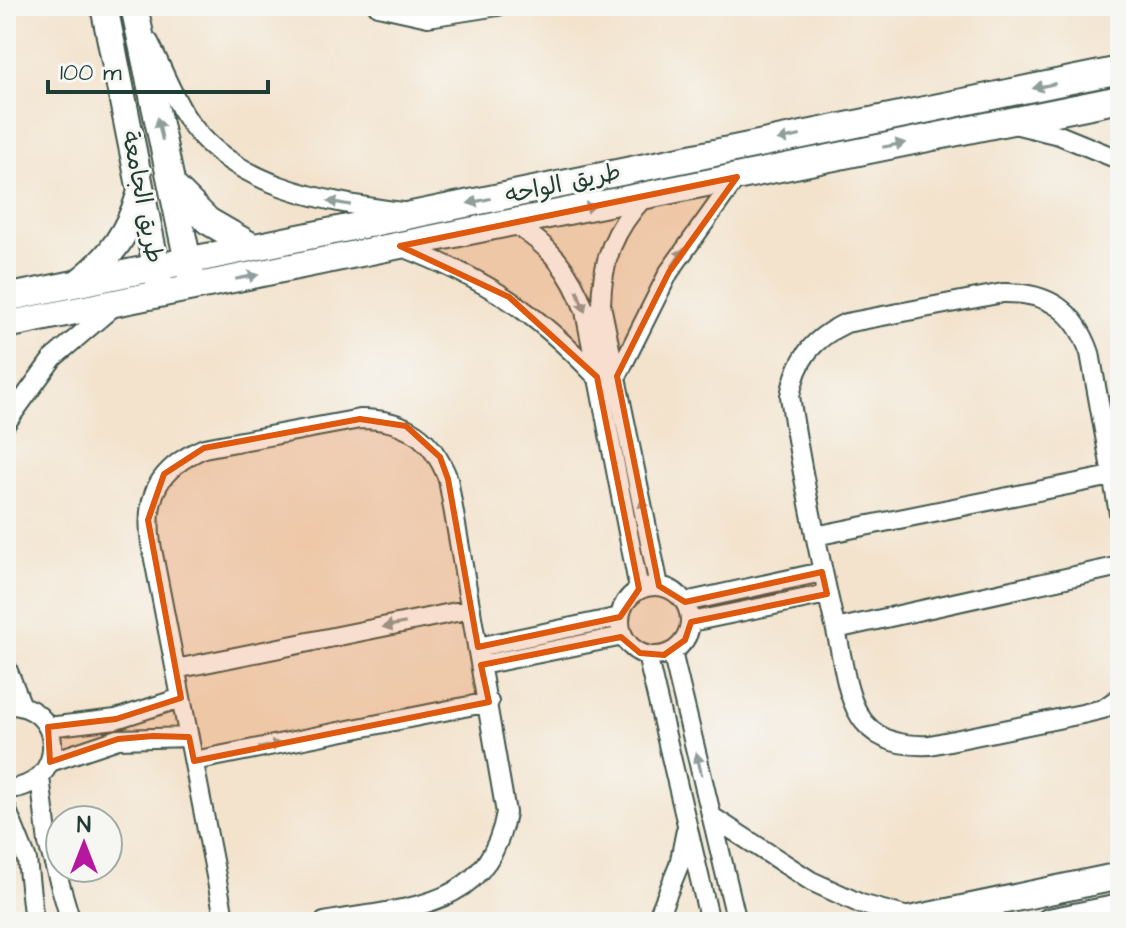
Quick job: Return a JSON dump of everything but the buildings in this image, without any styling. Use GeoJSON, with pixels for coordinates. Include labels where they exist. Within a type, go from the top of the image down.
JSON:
{"type":"FeatureCollection","features":[{"type":"Feature","properties":{"kind":"street","name":"طريق الجامعة"},"geometry":{"type":"LineString","coordinates":[[104,6],[162,294]]}},
{"type":"Feature","properties":{"kind":"street"},"geometry":{"type":"LineString","coordinates":[[378,6],[404,15],[428,17],[498,6]]}},
{"type":"Feature","properties":{"kind":"street","name":"طريق الجامعة"},"geometry":{"type":"LineString","coordinates":[[135,10],[193,287]]}},
{"type":"Feature","properties":{"kind":"street"},"geometry":{"type":"LineString","coordinates":[[135,10],[185,114],[205,140],[231,161],[294,191],[329,201],[416,214]]}},
{"type":"Feature","properties":{"kind":"street","name":"طريق الواحه"},"geometry":{"type":"LineString","coordinates":[[6,298],[1120,70]]}},
{"type":"Feature","properties":{"kind":"street","name":"طريق الواحه"},"geometry":{"type":"LineString","coordinates":[[6,325],[1120,99]]}},
{"type":"Feature","properties":{"kind":"street"},"geometry":{"type":"LineString","coordinates":[[1007,122],[1059,135],[1120,160]]}},
{"type":"Feature","properties":{"kind":"street"},"geometry":{"type":"LineString","coordinates":[[617,376],[669,272],[737,177]]}},
{"type":"Feature","properties":{"kind":"street"},"geometry":{"type":"LineString","coordinates":[[172,185],[208,221],[253,247]]}},
{"type":"Feature","properties":{"kind":"street"},"geometry":{"type":"LineString","coordinates":[[78,283],[119,244],[133,219],[141,192]]}},
{"type":"Feature","properties":{"kind":"street"},"geometry":{"type":"LineString","coordinates":[[645,196],[624,218],[609,245],[601,274],[601,305],[659,586]]}},
{"type":"Feature","properties":{"kind":"street"},"geometry":{"type":"LineString","coordinates":[[513,223],[538,238],[559,259],[575,283],[585,311],[639,589]]}},
{"type":"Feature","properties":{"kind":"street"},"geometry":{"type":"LineString","coordinates":[[400,246],[456,267],[509,297],[556,334],[597,377]]}},
{"type":"Feature","properties":{"kind":"street"},"geometry":{"type":"LineString","coordinates":[[1120,516],[1087,342],[1068,313],[1049,299],[1026,292],[1003,293],[846,323],[824,334],[806,350],[794,372],[790,396],[822,572],[853,704],[866,724],[884,739],[907,746],[930,745],[1103,709],[1120,697]]}},
{"type":"Feature","properties":{"kind":"street"},"geometry":{"type":"LineString","coordinates":[[6,423],[53,358],[119,302]]}},
{"type":"Feature","properties":{"kind":"street"},"geometry":{"type":"LineString","coordinates":[[225,922],[148,520],[152,496],[164,474],[182,458],[204,448],[360,419],[384,419],[406,426],[425,439],[440,457],[448,479],[506,813],[502,838],[491,861],[474,880],[453,895],[429,903],[324,922]]}},
{"type":"Feature","properties":{"kind":"street"},"geometry":{"type":"LineString","coordinates":[[815,536],[1112,476]]}},
{"type":"Feature","properties":{"kind":"street"},"geometry":{"type":"LineString","coordinates":[[836,629],[1120,566]]}},
{"type":"Feature","properties":{"kind":"street"},"geometry":{"type":"LineString","coordinates":[[685,602],[822,572]]}},
{"type":"Feature","properties":{"kind":"street"},"geometry":{"type":"LineString","coordinates":[[659,586],[670,588],[685,602],[691,622],[685,640],[672,652],[647,655],[633,649],[623,636],[620,617],[630,596],[639,589],[659,586]]}},
{"type":"Feature","properties":{"kind":"street"},"geometry":{"type":"LineString","coordinates":[[691,622],[827,594]]}},
{"type":"Feature","properties":{"kind":"street"},"geometry":{"type":"LineString","coordinates":[[176,669],[471,609]]}},
{"type":"Feature","properties":{"kind":"street"},"geometry":{"type":"LineString","coordinates":[[480,656],[620,617]]}},
{"type":"Feature","properties":{"kind":"street"},"geometry":{"type":"LineString","coordinates":[[480,656],[623,636]]}},
{"type":"Feature","properties":{"kind":"street"},"geometry":{"type":"LineString","coordinates":[[672,652],[737,922]]}},
{"type":"Feature","properties":{"kind":"street"},"geometry":{"type":"LineString","coordinates":[[647,655],[710,922]]}},
{"type":"Feature","properties":{"kind":"street"},"geometry":{"type":"LineString","coordinates":[[6,666],[14,706],[37,714],[48,727],[52,739],[45,770],[48,843],[71,922]]}},
{"type":"Feature","properties":{"kind":"street"},"geometry":{"type":"LineString","coordinates":[[48,727],[116,719],[181,698]]}},
{"type":"Feature","properties":{"kind":"street"},"geometry":{"type":"LineString","coordinates":[[194,761],[489,702]]}},
{"type":"Feature","properties":{"kind":"street"},"geometry":{"type":"LineString","coordinates":[[6,789],[30,784],[45,770],[118,739],[189,737]]}},
{"type":"Feature","properties":{"kind":"street"},"geometry":{"type":"LineString","coordinates":[[6,808],[27,860],[34,922]]}},
{"type":"Feature","properties":{"kind":"street"},"geometry":{"type":"LineString","coordinates":[[711,816],[811,881],[861,904],[907,920],[1005,912],[1120,876]]}},
{"type":"Feature","properties":{"kind":"street"},"geometry":{"type":"LineString","coordinates":[[656,922],[679,865],[687,824]]}},
{"type":"Feature","properties":{"kind":"street"},"geometry":{"type":"LineString","coordinates":[[1049,922],[1120,908]]}},
{"type":"Feature","properties":{"kind":"highlighted area"},"geometry":{"type":"Polygon","coordinates":[[[737,177],[669,272],[617,376],[659,586],[685,602],[822,572],[827,594],[691,622],[685,640],[664,655],[640,653],[621,637],[481,665],[489,702],[194,761],[189,737],[153,736],[118,739],[50,762],[48,727],[116,719],[181,698],[148,520],[164,474],[204,448],[360,419],[406,426],[440,457],[448,479],[478,647],[620,617],[639,589],[597,377],[509,297],[400,246],[737,177]]]}}]}
